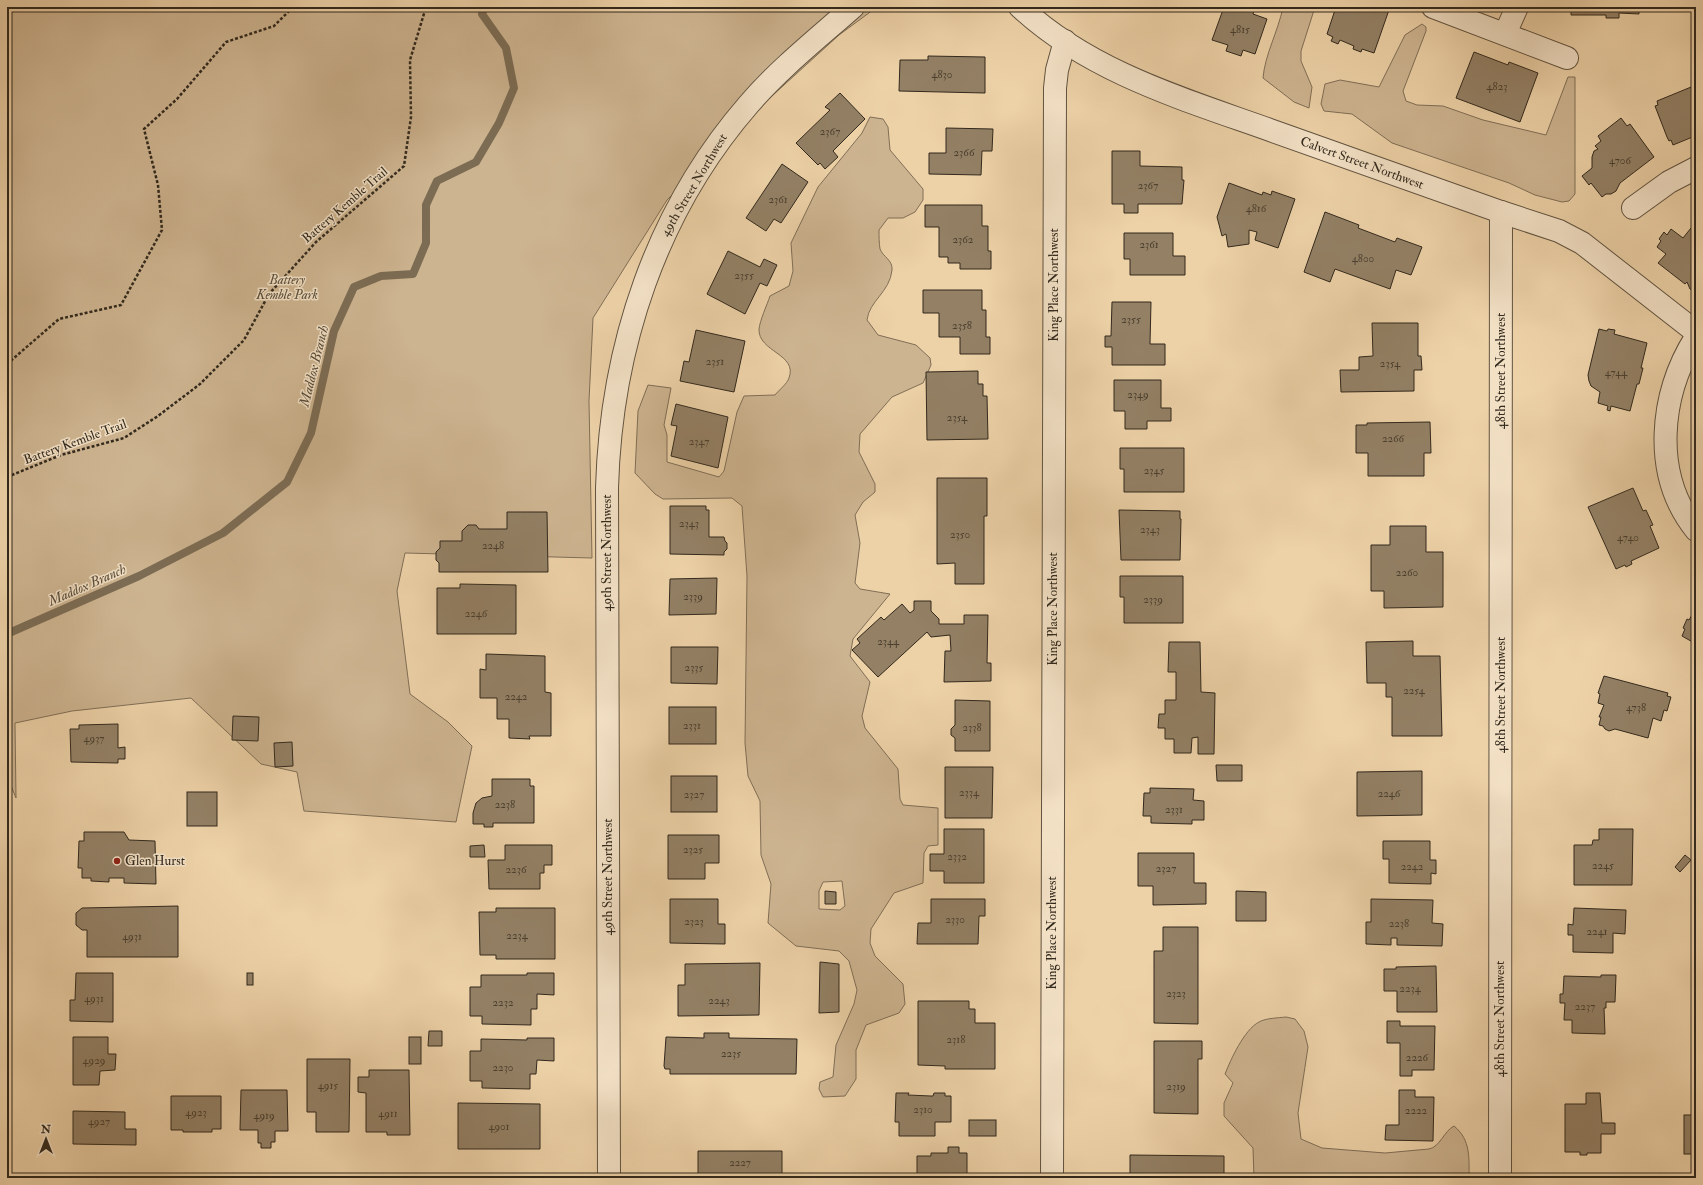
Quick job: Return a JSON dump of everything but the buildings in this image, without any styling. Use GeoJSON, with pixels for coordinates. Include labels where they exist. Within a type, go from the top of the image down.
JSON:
{"type":"FeatureCollection","features":[{"type":"Feature","properties":{"kind":"street","name":"49th Street Northwest"},"geometry":{"type":"LineString","coordinates":[[609,1178],[607,488],[615,408],[627,338],[644,281],[662,240],[681,202],[713,150],[731,124],[760,92],[798,55],[853,7]]}},
{"type":"Feature","properties":{"kind":"street","name":"Calvert Street Northwest"},"geometry":{"type":"LineString","coordinates":[[1020,7],[1065,41],[1101,63],[1161,91],[1501,212],[1559,231],[1582,242],[1696,332]]}},
{"type":"Feature","properties":{"kind":"street"},"geometry":{"type":"LineString","coordinates":[[1433,7],[1567,58]]}},
{"type":"Feature","properties":{"kind":"street"},"geometry":{"type":"LineString","coordinates":[[1505,34],[1517,7]]}},
{"type":"Feature","properties":{"kind":"street","name":"King Place Northwest"},"geometry":{"type":"LineString","coordinates":[[1052,1178],[1055,88],[1058,66],[1065,41]]}},
{"type":"Feature","properties":{"kind":"street"},"geometry":{"type":"LineString","coordinates":[[1633,208],[1664,186],[1696,168]]}},
{"type":"Feature","properties":{"kind":"street","name":"48th Street Northwest"},"geometry":{"type":"LineString","coordinates":[[1500,1178],[1501,212]]}},
{"type":"Feature","properties":{"kind":"street"},"geometry":{"type":"LineString","coordinates":[[1696,337],[1687,351],[1678,371],[1670,395],[1666,421],[1666,446],[1672,484],[1681,505],[1696,530]]}},
{"type":"Feature","properties":{"kind":"path"},"geometry":{"type":"LineString","coordinates":[[7,364],[59,319],[121,305],[162,230],[158,185],[144,129],[177,99],[226,42],[274,26],[293,7]]}},
{"type":"Feature","properties":{"kind":"path","name":"Battery Kemble Trail"},"geometry":{"type":"LineString","coordinates":[[7,476],[61,454],[124,438],[158,416],[194,388],[244,340],[269,294],[316,242],[404,166],[411,117],[410,60],[426,7]]}},
{"type":"Feature","properties":{"kind":"green space","name":"Battery Kemble Park"},"geometry":{"type":"Polygon","coordinates":[[[15,7],[877,7],[839,35],[762,105],[667,200],[593,318],[589,401],[592,558],[405,553],[397,591],[410,694],[448,722],[472,746],[456,822],[304,811],[297,772],[261,764],[191,698],[72,711],[15,723],[16,798],[7,776],[7,21],[15,7]]]}},
{"type":"Feature","properties":{"kind":"green space"},"geometry":{"type":"Polygon","coordinates":[[[1283,7],[1315,7],[1301,51],[1301,61],[1312,87],[1309,108],[1294,102],[1263,78],[1266,60],[1283,7]]]}},
{"type":"Feature","properties":{"kind":"green space"},"geometry":{"type":"Polygon","coordinates":[[[1422,24],[1426,27],[1426,31],[1403,91],[1406,101],[1417,105],[1443,106],[1483,120],[1546,135],[1568,77],[1575,77],[1575,194],[1569,201],[1562,202],[1535,195],[1509,183],[1392,143],[1352,114],[1324,111],[1321,104],[1325,84],[1340,80],[1379,87],[1405,35],[1422,24]]]}},
{"type":"Feature","properties":{"kind":"green space"},"geometry":{"type":"Polygon","coordinates":[[[870,117],[883,119],[888,127],[890,150],[923,189],[923,200],[915,212],[903,218],[888,218],[879,230],[880,249],[891,264],[892,270],[888,284],[871,307],[867,320],[878,335],[916,345],[930,358],[931,365],[923,383],[892,397],[860,434],[859,452],[875,484],[875,492],[863,502],[855,515],[860,543],[855,583],[860,589],[890,594],[853,639],[850,656],[870,682],[862,716],[865,728],[898,769],[900,799],[903,805],[938,808],[938,845],[928,846],[924,853],[923,883],[894,893],[871,929],[870,943],[875,956],[903,984],[905,1004],[899,1013],[866,1025],[856,1050],[856,1079],[845,1096],[823,1097],[819,1089],[820,1082],[833,1077],[836,1045],[854,1004],[857,990],[849,961],[839,951],[796,946],[768,923],[771,884],[761,855],[760,801],[748,776],[745,743],[747,576],[742,506],[732,498],[663,499],[655,494],[635,473],[638,411],[648,385],[671,388],[664,425],[667,435],[667,462],[719,477],[724,471],[737,412],[744,396],[775,395],[787,382],[790,370],[788,363],[770,348],[760,337],[759,329],[761,321],[770,296],[789,286],[793,271],[791,243],[818,187],[862,133],[870,117]],[[842,881],[823,882],[819,891],[819,909],[840,910],[845,906],[842,881]]]}},
{"type":"Feature","properties":{"kind":"green space"},"geometry":{"type":"Polygon","coordinates":[[[1286,1017],[1295,1019],[1304,1031],[1308,1047],[1298,1113],[1301,1139],[1322,1148],[1385,1153],[1433,1148],[1447,1131],[1454,1126],[1460,1131],[1466,1143],[1469,1156],[1469,1178],[1254,1178],[1253,1148],[1224,1116],[1224,1103],[1233,1083],[1225,1074],[1243,1038],[1253,1026],[1259,1022],[1272,1018],[1286,1017]]]}},
{"type":"Feature","properties":{"kind":"waterway","name":"Maddox Branch"},"geometry":{"type":"LineString","coordinates":[[9,633],[139,576],[223,533],[287,482],[311,433],[334,331],[354,287],[381,276],[413,274],[426,243],[426,205],[437,181],[476,162],[499,123],[514,88],[506,48],[482,14],[485,7]]}},
{"type":"Feature","properties":{"kind":"place","name":"Glen Hurst"},"geometry":{"type":"Point","coordinates":[117,861]}}]}
